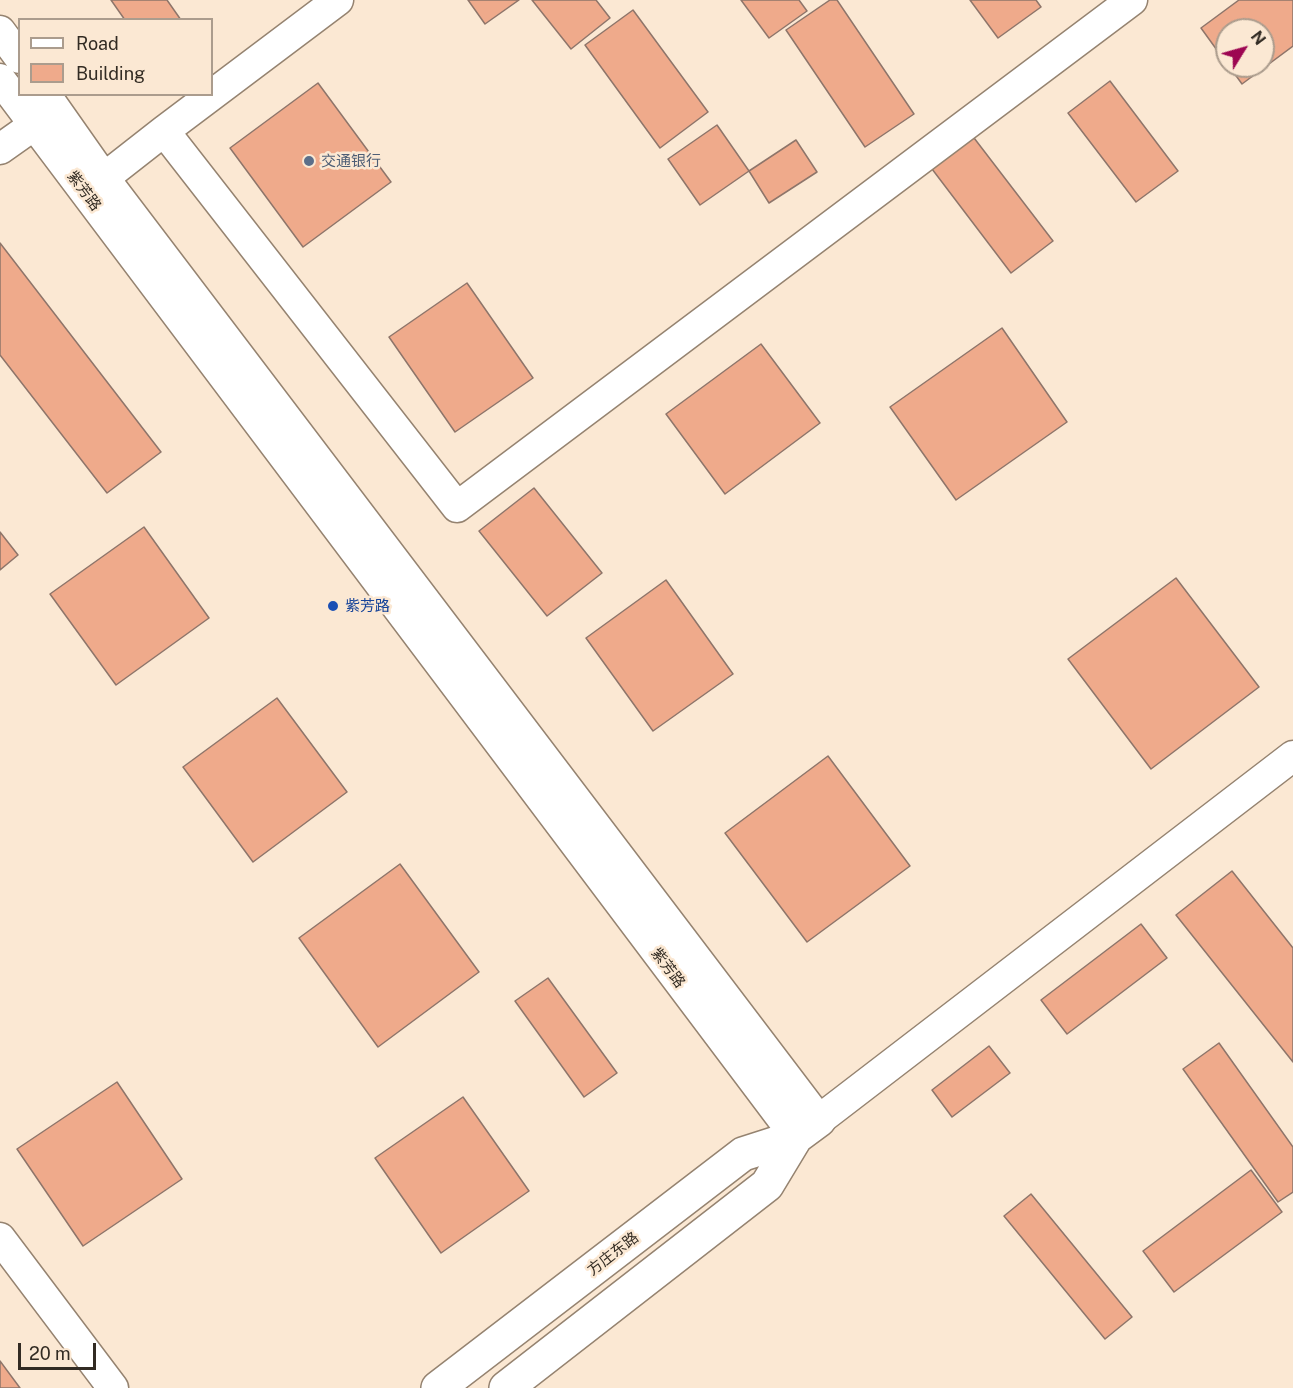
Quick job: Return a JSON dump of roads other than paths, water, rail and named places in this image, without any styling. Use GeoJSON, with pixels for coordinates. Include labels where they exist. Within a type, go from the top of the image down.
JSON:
{"type":"FeatureCollection","features":[{"type":"Feature","properties":{"kind":"main road","name":"方庄东路"},"geometry":{"type":"LineString","coordinates":[[438,1388],[743,1154],[808,1129]]}},
{"type":"Feature","properties":{"kind":"main road"},"geometry":{"type":"LineString","coordinates":[[506,1388],[768,1185],[808,1129]]}},
{"type":"Feature","properties":{"kind":"street"},"geometry":{"type":"LineString","coordinates":[[213,94],[338,0]]}},
{"type":"Feature","properties":{"kind":"street"},"geometry":{"type":"LineString","coordinates":[[164,131],[457,507],[1132,0]]}},
{"type":"Feature","properties":{"kind":"street"},"geometry":{"type":"LineString","coordinates":[[0,31],[18,55]]}},
{"type":"Feature","properties":{"kind":"street","name":"紫芳路"},"geometry":{"type":"LineString","coordinates":[[0,78],[808,1129]]}},
{"type":"Feature","properties":{"kind":"street","name":"紫芳路"},"geometry":{"type":"LineString","coordinates":[[46,96],[104,178],[808,1129]]}},
{"type":"Feature","properties":{"kind":"street"},"geometry":{"type":"LineString","coordinates":[[104,178],[210,96]]}},
{"type":"Feature","properties":{"kind":"street"},"geometry":{"type":"LineString","coordinates":[[0,149],[34,125]]}},
{"type":"Feature","properties":{"kind":"street"},"geometry":{"type":"LineString","coordinates":[[808,1129],[1293,756]]}},
{"type":"Feature","properties":{"kind":"street"},"geometry":{"type":"LineString","coordinates":[[0,1238],[113,1388]]}},
{"type":"Feature","properties":{"kind":"place","name":"交通银行"},"geometry":{"type":"Point","coordinates":[309,161]}},
{"type":"Feature","properties":{"kind":"place","name":"紫芳路"},"geometry":{"type":"Point","coordinates":[333,606]}}]}
